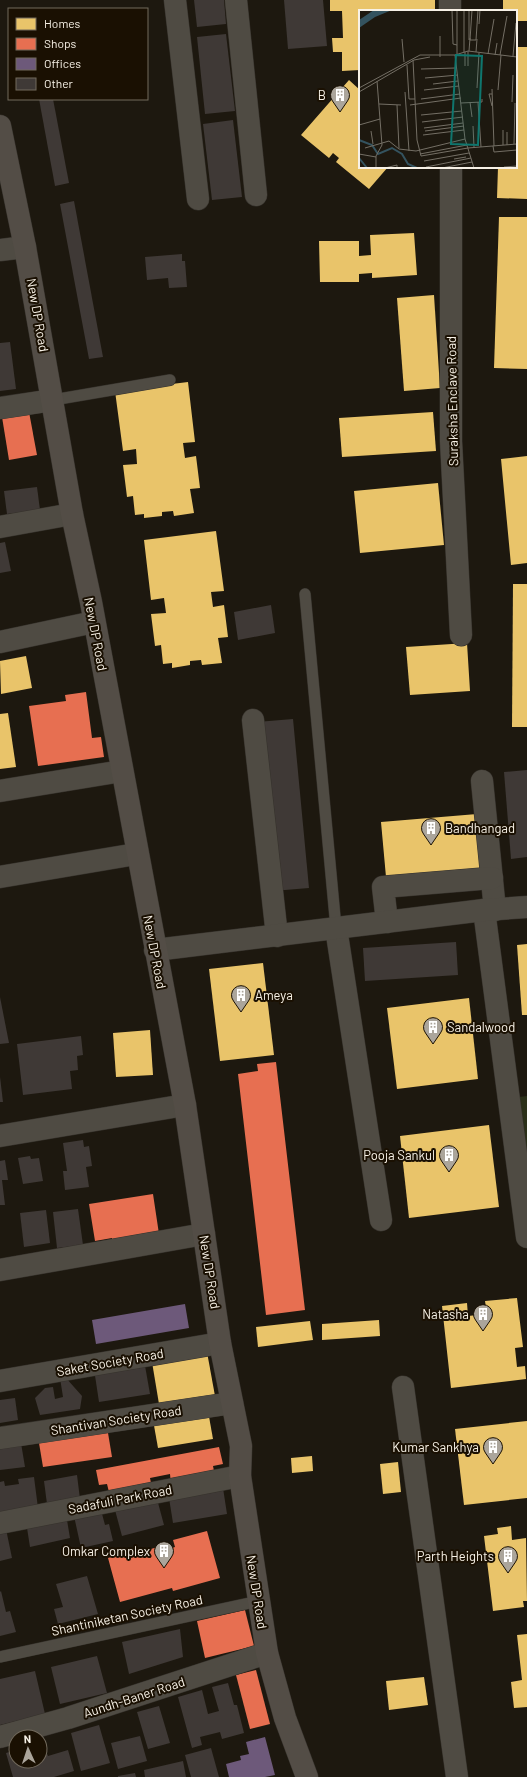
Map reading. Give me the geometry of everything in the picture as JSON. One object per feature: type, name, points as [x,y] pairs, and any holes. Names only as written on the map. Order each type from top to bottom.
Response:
[{"type":"street","points":[[175,0],[198,199]]},
{"type":"street","points":[[236,0],[256,195]]},
{"type":"street","name":"New DP Road","points":[[0,126],[25,247],[72,514],[94,622],[136,854],[185,1105],[220,1343],[241,1446],[240,1476],[267,1654],[302,1776]]},
{"type":"street","name":"Suraksha Enclave Road","points":[[451,168],[451,441],[462,635]]},
{"type":"street","points":[[0,250],[25,247]]},
{"type":"street","points":[[0,408],[53,400]]},
{"type":"street","points":[[0,527],[72,514]]},
{"type":"street","points":[[0,642],[94,622]]},
{"type":"street","points":[[253,720],[277,936]]},
{"type":"street","points":[[0,791],[122,771]]},
{"type":"street","points":[[482,781],[492,878],[489,910],[527,1237]]},
{"type":"street","points":[[0,878],[136,854]]},
{"type":"street","points":[[387,922],[383,887],[492,878]]},
{"type":"street","points":[[155,950],[489,910],[527,907]]},
{"type":"street","points":[[336,928],[381,1220]]},
{"type":"street","points":[[0,1136],[185,1105]]},
{"type":"street","points":[[0,1270],[204,1234]]},
{"type":"street","name":"Saket Society Road","points":[[0,1381],[220,1343]]},
{"type":"street","points":[[403,1387],[457,1777]]},
{"type":"street","name":"Shantivan Society Road","points":[[0,1438],[232,1403]]},
{"type":"street","name":"Sadafuli Park Road","points":[[0,1523],[240,1476]]},
{"type":"street","name":"Aundh-Baner Road","points":[[0,1737],[68,1718],[267,1654]]},
{"type":"lane","points":[[53,400],[170,380]]},
{"type":"lane","points":[[305,594],[336,928]]},
{"type":"lane","name":"Shantiniketan Society Road","points":[[0,1657],[259,1601]]},
{"type":"green space","points":[[527,1096],[527,1154],[519,1097]]},
{"type":"building: Homes","points":[[330,0],[435,0],[435,10],[359,10],[359,70],[342,71],[342,52],[333,52],[332,38],[343,38],[342,11],[330,11]]},
{"type":"building: Homes","points":[[503,0],[527,0],[527,21],[517,21],[517,10],[503,10]]},
{"type":"building: Homes","points":[[517,47],[527,47],[527,199],[497,198],[498,168],[517,168]]},
{"type":"building: Homes","name":"B","points":[[349,80],[359,89],[359,168],[387,168],[369,189],[336,162],[339,158],[333,153],[329,158],[301,135]]},
{"type":"building: Homes","points":[[499,217],[527,217],[527,369],[494,368]]},
{"type":"building: Homes","points":[[414,233],[417,275],[372,278],[372,273],[359,274],[359,282],[320,282],[319,241],[359,241],[359,256],[371,255],[370,235]]},
{"type":"building: Homes","points":[[434,295],[440,388],[404,391],[397,298]]},
{"type":"building: Homes","points":[[188,382],[195,442],[183,443],[185,458],[196,456],[200,488],[190,489],[194,513],[174,516],[173,511],[162,512],[162,516],[144,518],[144,514],[135,515],[133,496],[127,497],[123,465],[137,464],[136,449],[123,451],[115,391]]},
{"type":"building: Homes","points":[[433,412],[436,451],[342,457],[339,418]]},
{"type":"building: Homes","points":[[527,456],[527,563],[511,565],[501,459]]},
{"type":"building: Homes","points":[[438,483],[444,545],[360,553],[354,491]]},
{"type":"building: Homes","points":[[216,531],[224,591],[211,592],[213,607],[224,605],[228,637],[218,638],[222,663],[202,665],[201,660],[190,661],[190,665],[172,668],[172,663],[163,664],[161,645],[155,646],[151,614],[166,613],[164,598],[151,600],[144,540]]},
{"type":"building: Homes","points":[[513,584],[527,584],[527,727],[512,727]]},
{"type":"building: Homes","points":[[467,643],[470,691],[410,695],[406,647]]},
{"type":"building: Homes","points":[[26,656],[32,688],[1,694],[0,661]]},
{"type":"building: Homes","points":[[8,713],[16,767],[0,769],[0,714]]},
{"type":"building: Homes","name":"Bandhangad","points":[[477,814],[482,868],[386,877],[381,822]]},
{"type":"building: Homes","points":[[527,944],[527,1015],[522,1015],[517,945]]},
{"type":"building: Homes","name":"Ameya","points":[[263,963],[274,1055],[220,1061],[209,969]]},
{"type":"building: Homes","name":"Sandalwood","points":[[469,998],[478,1079],[397,1089],[387,1008]]},
{"type":"building: Homes","points":[[150,1030],[153,1075],[116,1077],[113,1033]]},
{"type":"building: Homes","name":"Pooja Sankul","points":[[489,1125],[499,1207],[409,1218],[400,1136]]},
{"type":"building: Homes","name":"Natasha","points":[[517,1298],[523,1347],[515,1348],[517,1367],[525,1366],[526,1379],[451,1388],[442,1306],[467,1303],[468,1316],[487,1314],[485,1301]]},
{"type":"building: Homes","points":[[379,1320],[380,1336],[322,1340],[322,1324]]},
{"type":"building: Homes","points":[[310,1321],[313,1340],[258,1347],[256,1327]]},
{"type":"building: Homes","points":[[207,1352],[215,1396],[159,1404],[152,1362]]},
{"type":"building: Homes","points":[[208,1411],[213,1439],[158,1448],[153,1420]]},
{"type":"building: Homes","name":"Kumar Sankhya","points":[[527,1421],[527,1498],[464,1505],[455,1429]]},
{"type":"building: Homes","points":[[312,1456],[313,1471],[292,1473],[291,1458]]},
{"type":"building: Homes","points":[[398,1462],[401,1492],[383,1494],[380,1464]]},
{"type":"building: Homes","name":"Parth Heights","points":[[511,1526],[512,1540],[526,1538],[527,1601],[523,1601],[524,1607],[493,1611],[484,1536],[498,1534],[497,1528]]},
{"type":"building: Homes","points":[[527,1634],[527,1707],[514,1708],[511,1682],[522,1680],[517,1635]]},
{"type":"building: Homes","points":[[424,1677],[428,1705],[389,1710],[386,1681]]},
{"type":"building: Shops","points":[[29,412],[37,455],[9,460],[2,417]]},
{"type":"building: Shops","points":[[86,692],[92,738],[101,737],[104,757],[38,766],[29,706],[66,701],[65,695]]},
{"type":"building: Shops","points":[[276,1062],[305,1310],[266,1315],[238,1074],[258,1071],[257,1064]]},
{"type":"building: Shops","points":[[153,1194],[159,1234],[112,1242],[112,1238],[95,1241],[89,1204]]},
{"type":"building: Shops","points":[[107,1427],[112,1457],[43,1467],[38,1437]]},
{"type":"building: Shops","points":[[219,1447],[223,1464],[213,1466],[215,1476],[171,1484],[170,1474],[150,1478],[152,1488],[110,1496],[107,1484],[99,1485],[96,1470]]},
{"type":"building: Shops","name":"Omkar Complex","points":[[207,1531],[220,1578],[173,1591],[172,1588],[120,1602],[108,1558],[143,1548],[144,1551],[161,1546],[162,1551],[175,1547],[173,1540]]},
{"type":"building: Shops","points":[[245,1610],[254,1646],[205,1658],[197,1621]]},
{"type":"building: Shops","points":[[256,1670],[270,1724],[250,1729],[236,1675]]},
{"type":"building: Offices","points":[[185,1304],[189,1328],[96,1344],[92,1320]]},
{"type":"building: Offices","points":[[265,1737],[275,1775],[265,1777],[229,1777],[226,1764],[241,1760],[240,1756],[249,1754],[246,1742]]},
{"type":"building: Other","points":[[194,0],[224,0],[226,24],[197,27]]},
{"type":"building: Other","points":[[284,0],[323,0],[327,46],[288,49]]},
{"type":"building: Other","points":[[226,34],[235,111],[205,114],[197,37]]},
{"type":"building: Other","points":[[39,100],[53,100],[69,183],[55,186]]},
{"type":"building: Other","points":[[233,120],[242,197],[212,200],[203,124]]},
{"type":"building: Other","points":[[74,201],[103,357],[89,359],[60,204]]},
{"type":"building: Other","points":[[182,254],[182,261],[185,261],[187,287],[169,288],[168,278],[147,280],[145,257]]},
{"type":"building: Other","points":[[10,342],[16,389],[0,391],[0,343]]},
{"type":"building: Other","points":[[37,487],[40,510],[7,514],[4,491]]},
{"type":"building: Other","points":[[5,542],[11,571],[0,573],[0,543]]},
{"type":"building: Other","points":[[271,605],[275,633],[238,640],[234,612]]},
{"type":"building: Other","points":[[293,719],[309,888],[273,891],[257,722]]},
{"type":"building: Other","points":[[527,770],[527,857],[511,859],[504,772]]},
{"type":"building: Other","points":[[456,942],[458,975],[365,981],[363,948]]},
{"type":"building: Other","points":[[0,997],[9,1043],[0,1044]]},
{"type":"building: Other","points":[[81,1036],[83,1055],[77,1056],[78,1070],[70,1071],[72,1089],[23,1095],[17,1044]]},
{"type":"building: Other","points":[[0,1077],[3,1102],[0,1102]]},
{"type":"building: Other","points":[[83,1140],[84,1147],[89,1146],[92,1166],[86,1167],[89,1187],[65,1190],[63,1171],[67,1171],[63,1143]]},
{"type":"building: Other","points":[[30,1156],[31,1159],[39,1158],[43,1181],[23,1184],[18,1158]]},
{"type":"building: Other","points":[[5,1160],[8,1180],[2,1180],[5,1205],[0,1205],[0,1161]]},
{"type":"building: Other","points":[[78,1209],[83,1245],[57,1248],[53,1212]]},
{"type":"building: Other","points":[[46,1210],[50,1243],[24,1247],[20,1213]]},
{"type":"building: Other","points":[[144,1360],[150,1394],[99,1402],[94,1369]]},
{"type":"building: Other","points":[[60,1378],[66,1378],[82,1396],[80,1409],[40,1415],[35,1398],[45,1388],[53,1387],[55,1399],[63,1397]]},
{"type":"building: Other","points":[[15,1398],[18,1420],[0,1423],[0,1400]]},
{"type":"building: Other","points":[[21,1443],[25,1467],[0,1470],[0,1446]]},
{"type":"building: Other","points":[[77,1475],[80,1499],[47,1504],[44,1481]]},
{"type":"building: Other","points":[[34,1477],[38,1508],[0,1513],[0,1482],[4,1481],[5,1486],[19,1484],[18,1479]]},
{"type":"building: Other","points":[[223,1488],[227,1514],[173,1523],[169,1498]]},
{"type":"building: Other","points":[[157,1499],[164,1525],[122,1536],[115,1510]]},
{"type":"building: Other","points":[[101,1510],[105,1525],[109,1524],[113,1541],[81,1548],[74,1516]]},
{"type":"building: Other","points":[[67,1520],[70,1538],[30,1547],[27,1528]]},
{"type":"building: Other","points":[[6,1529],[12,1558],[0,1561],[0,1531]]},
{"type":"building: Other","points":[[87,1576],[98,1614],[58,1624],[54,1609],[63,1607],[56,1584]]},
{"type":"building: Other","points":[[1,1591],[6,1612],[10,1611],[16,1632],[0,1636],[0,1592]]},
{"type":"building: Other","points":[[180,1629],[183,1657],[129,1674],[122,1642]]},
{"type":"building: Other","points":[[97,1656],[107,1693],[60,1704],[51,1667]]},
{"type":"building: Other","points":[[35,1671],[45,1714],[0,1725],[0,1679]]},
{"type":"building: Other","points":[[228,1683],[234,1705],[237,1705],[244,1733],[222,1739],[220,1732],[200,1737],[202,1745],[192,1748],[178,1697],[202,1690],[208,1714],[219,1711],[212,1687]]},
{"type":"building: Other","points":[[159,1706],[170,1743],[148,1749],[137,1712]]},
{"type":"building: Other","points":[[99,1725],[110,1763],[81,1771],[71,1733]]},
{"type":"building: Other","points":[[140,1736],[147,1761],[118,1769],[111,1743]]},
{"type":"building: Other","points":[[211,1748],[219,1777],[191,1777],[185,1755]]},
{"type":"building: Other","points":[[68,1750],[74,1771],[54,1777],[13,1777],[11,1769],[48,1769],[48,1756]]},
{"type":"building: Other","points":[[183,1761],[186,1777],[145,1777],[144,1770]]},
{"type":"building: Other","points":[[135,1773],[136,1777],[118,1777],[118,1776]]},
{"type":"place","name":"B","points":[[340,112]]},
{"type":"place","name":"Bandhangad","points":[[431,845]]},
{"type":"place","name":"Ameya","points":[[241,1012]]},
{"type":"place","name":"Sandalwood","points":[[433,1044]]},
{"type":"place","name":"Pooja Sankul","points":[[449,1172]]},
{"type":"place","name":"Natasha","points":[[483,1331]]},
{"type":"place","name":"Kumar Sankhya","points":[[493,1464]]},
{"type":"place","name":"Omkar Complex","points":[[164,1568]]},
{"type":"place","name":"Parth Heights","points":[[508,1573]]}]
